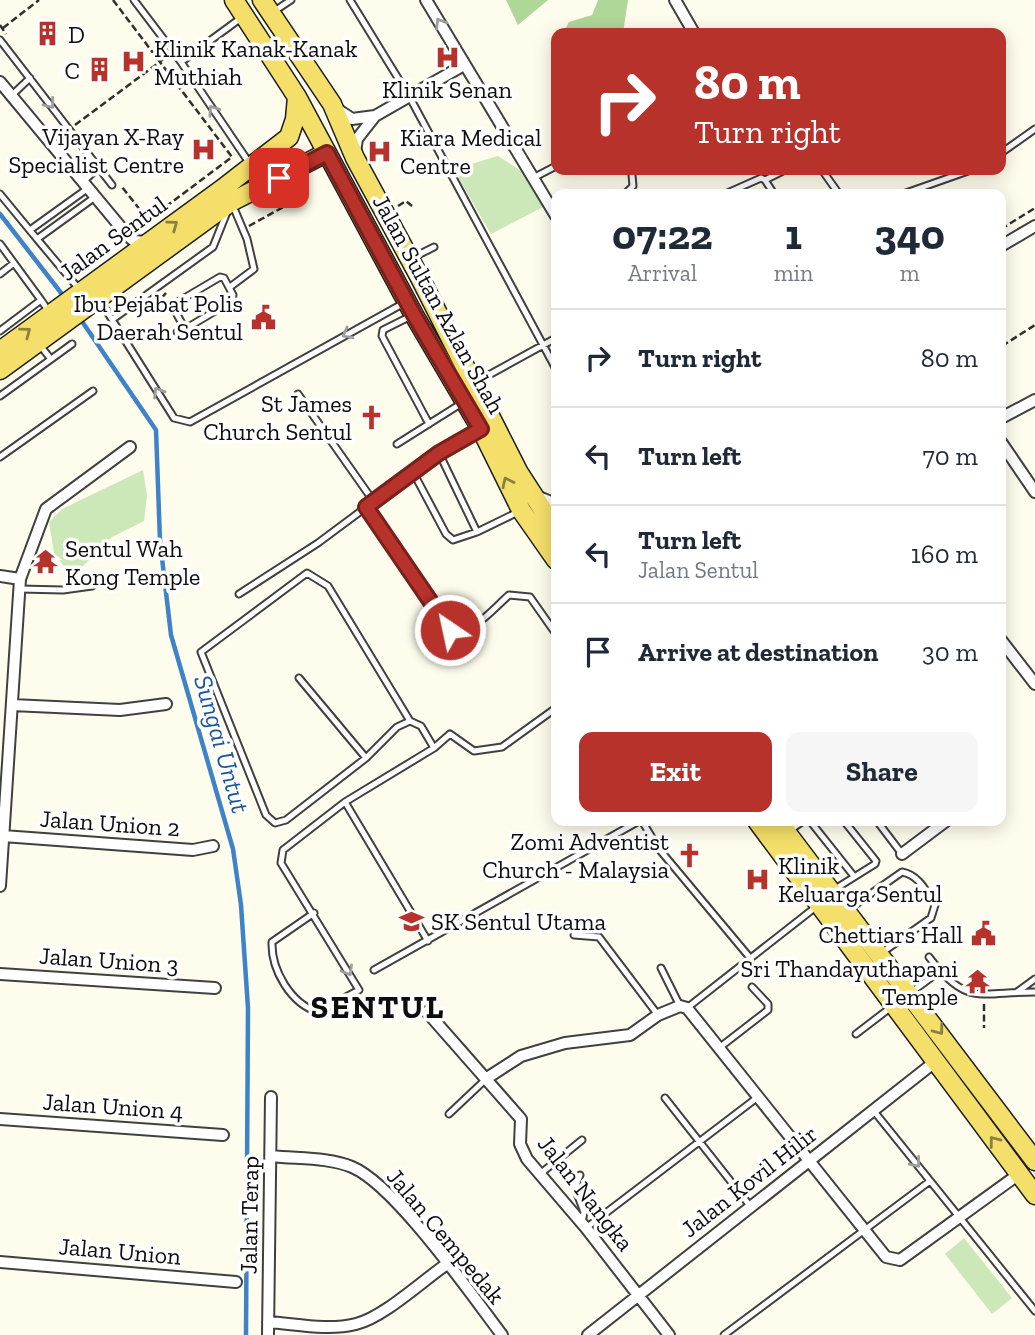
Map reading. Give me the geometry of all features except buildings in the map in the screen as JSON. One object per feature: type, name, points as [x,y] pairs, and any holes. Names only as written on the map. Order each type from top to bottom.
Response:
[{"type":"main road","name":"Jalan Sultan Azlan Shah","points":[[234,0],[297,97],[410,308],[481,429],[521,510],[551,554]]},
{"type":"main road","name":"Jalan Sultan Azlan Shah","points":[[267,7],[308,73],[332,104],[355,158],[410,259],[472,384],[526,487],[551,523]]},
{"type":"main road","points":[[308,73],[330,130],[327,153]]},
{"type":"main road","name":"Jalan Sentul","points":[[0,351],[51,313],[86,297],[227,196],[251,166],[289,136],[295,119],[297,97]]},
{"type":"main road","name":"Jalan Sentul","points":[[86,297],[148,242],[227,196],[327,153]]},
{"type":"main road","name":"Jalan Sentul","points":[[0,370],[37,342],[51,313]]},
{"type":"main road","points":[[761,826],[826,898],[847,911],[1035,1161]]},
{"type":"main road","points":[[782,827],[894,1005],[1035,1195]]},
{"type":"street","points":[[426,0],[551,203]]},
{"type":"street","points":[[675,0],[691,28]]},
{"type":"street","points":[[355,158],[357,139],[375,116],[464,65]]},
{"type":"street","points":[[0,82],[71,171],[90,188],[128,236],[134,240],[148,242]]},
{"type":"street","points":[[332,104],[352,119],[375,116]]},
{"type":"street","points":[[1006,243],[1035,226]]},
{"type":"street","points":[[1006,415],[1035,400]]},
{"type":"street","points":[[0,886],[4,765],[12,705],[20,584],[46,509],[55,499],[130,447]]},
{"type":"street","points":[[1006,449],[1035,492]]},
{"type":"street","points":[[526,487],[540,498],[551,502]]},
{"type":"street","points":[[0,576],[20,584]]},
{"type":"street","points":[[1006,646],[1035,684]]},
{"type":"street","points":[[12,705],[120,710],[166,704]]},
{"type":"street","points":[[902,854],[939,826]]},
{"type":"street","name":"Jalan Union 2","points":[[3,836],[193,850],[213,846]]},
{"type":"street","name":"Jalan Union 3","points":[[0,974],[215,988]]},
{"type":"street","points":[[487,1078],[521,1056],[565,1043],[630,1035],[658,1015],[683,1007],[886,1257],[894,1261],[913,1251],[1019,1174]]},
{"type":"street","name":"Jalan Nangka","points":[[427,1012],[521,1119],[520,1144],[540,1174],[640,1294],[669,1335]]},
{"type":"street","name":"Jalan Kovil Hilir","points":[[588,1335],[936,1061]]},
{"type":"street","name":"Jalan Terap","points":[[268,1335],[271,1097]]},
{"type":"street","name":"Jalan Union 4","points":[[0,1119],[223,1135]]},
{"type":"street","name":"Jalan Cempedak","points":[[272,1156],[351,1167],[369,1177],[400,1208],[502,1335]]},
{"type":"street","name":"Jalan Union","points":[[0,1262],[236,1282]]},
{"type":"street","points":[[268,1322],[329,1327],[358,1324],[379,1313],[447,1264]]},
{"type":"lane","points":[[135,0],[181,62],[251,166]]},
{"type":"lane","points":[[267,7],[291,0]]},
{"type":"lane","points":[[350,0],[409,96],[551,359]]},
{"type":"lane","points":[[181,62],[245,15]]},
{"type":"lane","points":[[0,40],[99,167],[114,181]]},
{"type":"lane","points":[[12,95],[30,78]]},
{"type":"lane","points":[[1006,149],[1035,129]]},
{"type":"lane","points":[[37,239],[90,188],[99,167]]},
{"type":"lane","points":[[535,177],[551,169]]},
{"type":"lane","points":[[736,189],[775,175]]},
{"type":"lane","points":[[916,189],[956,175]]},
{"type":"lane","points":[[765,180],[771,189]]},
{"type":"lane","points":[[30,230],[90,188]]},
{"type":"lane","points":[[0,194],[23,217],[37,239],[86,297],[113,319],[174,418],[181,422],[190,422],[410,308]]},
{"type":"lane","points":[[227,196],[243,229],[254,270],[230,287]]},
{"type":"lane","points":[[113,319],[213,247],[227,196]]},
{"type":"lane","points":[[0,244],[51,313],[0,331]]},
{"type":"lane","points":[[410,259],[434,247]]},
{"type":"lane","points":[[0,274],[14,263]]},
{"type":"lane","points":[[177,332],[185,329],[232,301],[230,287],[224,278],[176,303],[174,309],[185,329]]},
{"type":"lane","points":[[410,308],[383,330],[382,336],[429,424]]},
{"type":"lane","points":[[472,384],[551,341]]},
{"type":"lane","points":[[37,342],[50,358]]},
{"type":"lane","points":[[0,397],[72,344]]},
{"type":"lane","points":[[0,457],[93,391]]},
{"type":"lane","points":[[298,394],[374,502]]},
{"type":"lane","points":[[397,444],[465,401]]},
{"type":"lane","points":[[239,594],[374,502],[439,453],[481,429]]},
{"type":"lane","points":[[439,453],[477,532]]},
{"type":"lane","points":[[413,472],[446,534],[453,540],[477,532],[521,510]]},
{"type":"lane","points":[[366,507],[450,630],[459,633],[469,629],[509,595],[530,597],[551,627]]},
{"type":"lane","points":[[410,721],[397,727],[366,758],[286,820],[275,823],[266,815],[201,652],[307,573],[328,586],[410,721],[421,726],[434,748]]},
{"type":"lane","points":[[20,584],[62,590],[92,586]]},
{"type":"lane","points":[[299,678],[366,758]]},
{"type":"lane","points":[[314,913],[272,942],[272,952],[279,974],[296,1000],[318,1012],[359,990],[314,913],[281,863],[280,854],[345,802],[434,748],[450,734],[474,751],[502,747],[551,712]]},
{"type":"lane","points":[[345,802],[428,942]]},
{"type":"lane","points":[[374,970],[632,826]]},
{"type":"lane","points":[[644,826],[659,849],[751,959]]},
{"type":"lane","points":[[814,826],[853,875]]},
{"type":"lane","points":[[661,968],[683,1007],[751,959],[853,875],[875,864],[876,861],[848,826]]},
{"type":"lane","points":[[881,826],[902,854]]},
{"type":"lane","points":[[847,911],[902,872],[915,876],[924,887],[935,905],[931,918],[880,954]]},
{"type":"lane","points":[[574,935],[599,937],[658,1015]]},
{"type":"lane","points":[[929,957],[948,982],[970,994],[1035,992]]},
{"type":"lane","points":[[910,993],[940,971]]},
{"type":"lane","points":[[1017,992],[1035,979]]},
{"type":"lane","points":[[719,1049],[768,1010],[768,1004],[752,986]]},
{"type":"lane","points":[[856,1034],[894,1005]]},
{"type":"lane","points":[[449,1114],[487,1078]]},
{"type":"lane","points":[[584,1226],[758,1097]]},
{"type":"lane","points":[[665,1098],[751,1207]]},
{"type":"lane","points":[[873,1110],[1035,1311]]},
{"type":"lane","points":[[540,1174],[582,1140]]},
{"type":"lane","points":[[580,1175],[575,1188],[584,1212],[584,1226]]},
{"type":"lane","points":[[724,1335],[930,1181]]},
{"type":"path","points":[[1,28],[39,0]]},
{"type":"path","points":[[113,0],[232,157],[148,220],[114,181]]},
{"type":"path","points":[[69,129],[167,57]]},
{"type":"path","points":[[243,229],[296,200]]},
{"type":"path","points":[[397,206],[406,201],[412,206]]},
{"type":"path","points":[[1006,226],[1035,208]]},
{"type":"path","points":[[1006,343],[1035,325]]},
{"type":"path","points":[[982,994],[984,1028]]},
{"type":"green space","points":[[506,0],[548,0],[518,25]]},
{"type":"green space","points":[[598,0],[628,0],[624,28],[566,28],[569,22],[592,15]]},
{"type":"green space","points":[[498,156],[527,175],[545,206],[491,234],[455,172],[461,167]]},
{"type":"green space","points":[[143,470],[147,496],[144,521],[112,537],[72,577],[54,553],[49,522],[62,509]]},
{"type":"green space","points":[[964,1238],[1012,1298],[992,1314],[945,1254]]},
{"type":"waterway","name":"Sungai Untut","points":[[0,214],[65,298]]},
{"type":"waterway","name":"Sungai Untut","points":[[79,317],[156,430],[160,541],[171,635],[233,849],[241,905],[248,1008],[246,1335]]},
{"type":"place","name":"D","points":[[48,34]]},
{"type":"place","name":"Klinik Senan","points":[[447,58]]},
{"type":"place","name":"Klinik Kanak-Kanak Muthiah","points":[[134,62]]},
{"type":"place","name":"C","points":[[100,70]]},
{"type":"place","name":"Vijayan X-Ray Specialist Centre","points":[[204,150]]},
{"type":"place","name":"Kiara Medical Centre","points":[[380,151]]},
{"type":"place","name":"Ibu Pejabat Polis Daerah Sentul","points":[[263,317]]},
{"type":"place","name":"St James Church Sentul","points":[[372,417]]},
{"type":"place","name":"Sentul Wah Kong Temple","points":[[45,562]]},
{"type":"place","name":"Zomi Adventist Church - Malaysia","points":[[689,855]]},
{"type":"place","name":"Klinik Keluarga Sentul","points":[[758,879]]},
{"type":"place","name":"SK Sentul Utama","points":[[411,921]]},
{"type":"place","name":"Chettiars Hall","points":[[983,934]]},
{"type":"place","name":"Sri Thandayuthapani Temple","points":[[978,982]]},
{"type":"district","name":"SENTUL","points":[[378,1007]]},
{"type":"route","points":[[279,178],[327,153],[414,315],[481,429],[439,453],[366,507],[450,630]]}]
